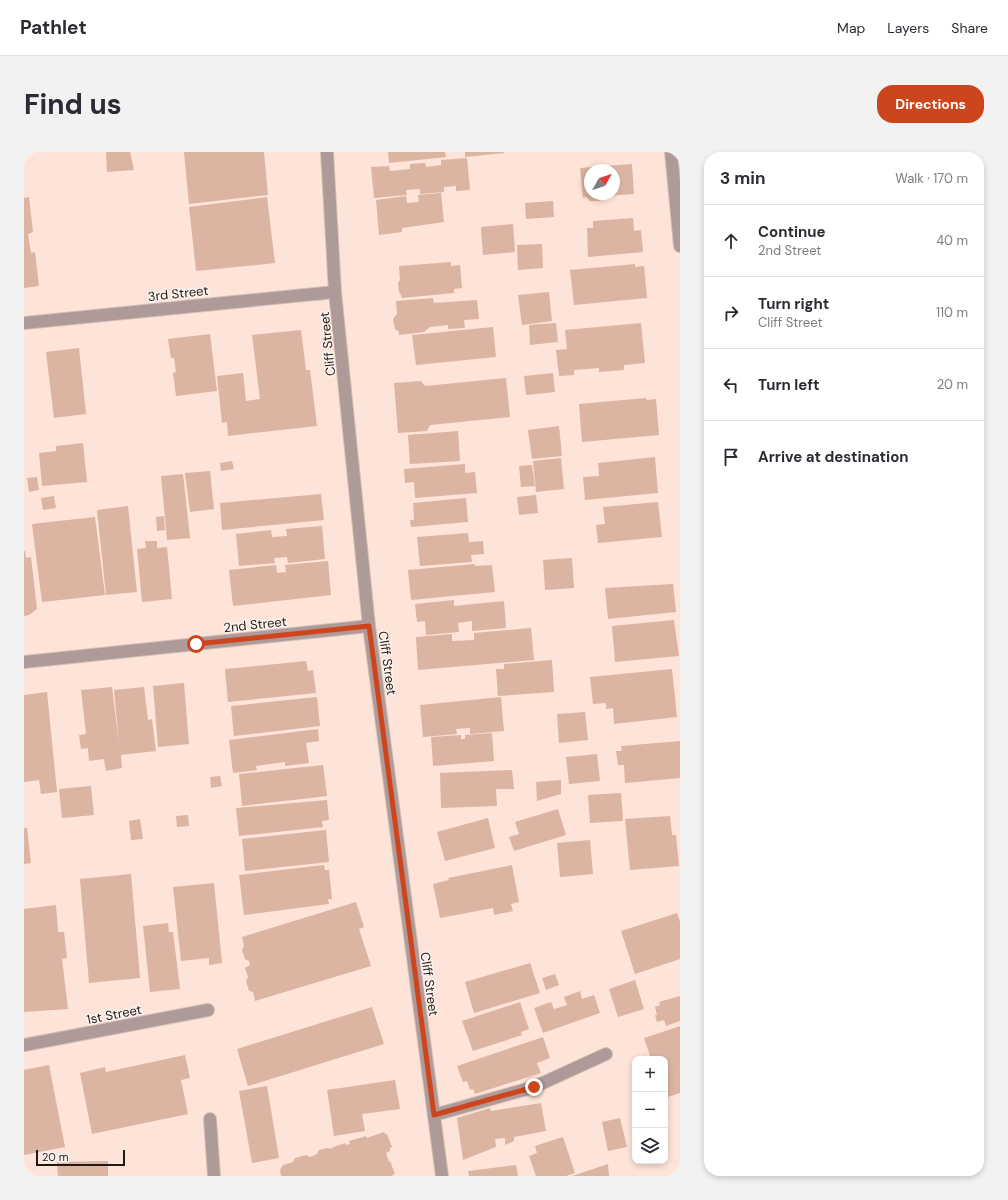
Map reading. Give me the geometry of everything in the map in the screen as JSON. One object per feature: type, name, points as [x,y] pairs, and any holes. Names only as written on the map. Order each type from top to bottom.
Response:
[{"type":"street","name":"Cliff Street","points":[[327,152],[335,292],[369,626],[442,1176]]},
{"type":"street","points":[[671,152],[680,246]]},
{"type":"street","name":"3rd Street","points":[[24,323],[335,292]]},
{"type":"street","name":"2nd Street","points":[[24,662],[369,626]]},
{"type":"street","name":"1st Street","points":[[24,1045],[208,1010]]},
{"type":"street","points":[[434,1115],[534,1087],[606,1054]]},
{"type":"street","points":[[210,1119],[214,1176]]},
{"type":"building","points":[[106,152],[130,152],[134,170],[107,172]]},
{"type":"building","points":[[184,152],[264,152],[268,195],[189,204]]},
{"type":"building","points":[[388,152],[445,152],[446,157],[389,163]]},
{"type":"building","points":[[465,152],[504,152],[504,153],[465,157]]},
{"type":"building","points":[[467,158],[470,190],[456,191],[456,186],[444,187],[444,192],[420,194],[420,189],[406,190],[407,195],[374,198],[371,167],[389,166],[390,171],[410,169],[410,164],[425,163],[426,167],[441,165],[441,160]]},
{"type":"building","points":[[632,164],[634,194],[620,195],[620,165]]},
{"type":"building","points":[[580,168],[584,168],[584,198]]},
{"type":"building","points":[[441,193],[444,222],[402,228],[402,232],[379,235],[376,200],[406,196],[407,203],[419,202],[418,195]]},
{"type":"building","points":[[29,197],[33,232],[28,234],[31,253],[35,252],[39,286],[24,288],[24,198]]},
{"type":"building","points":[[267,197],[275,263],[196,271],[189,207]]},
{"type":"building","points":[[589,200],[600,200],[599,201]]},
{"type":"building","points":[[553,201],[554,217],[526,219],[525,203]]},
{"type":"building","points":[[633,218],[634,231],[641,230],[643,252],[588,257],[587,228],[593,228],[593,221]]},
{"type":"building","points":[[513,224],[515,252],[483,255],[481,227]]},
{"type":"building","points":[[542,244],[543,268],[518,270],[517,245]]},
{"type":"building","points":[[451,262],[451,266],[460,265],[462,288],[454,289],[454,293],[402,298],[399,292],[398,283],[400,280],[399,266]]},
{"type":"building","points":[[635,264],[635,267],[644,266],[647,298],[574,305],[570,270]]},
{"type":"building","points":[[549,292],[552,321],[522,325],[518,295]]},
{"type":"building","points":[[433,298],[434,303],[477,300],[479,319],[464,320],[465,328],[448,329],[448,325],[430,327],[424,332],[399,335],[399,332],[395,329],[393,319],[397,314],[396,301]]},
{"type":"building","points":[[556,323],[558,342],[530,345],[529,325]]},
{"type":"building","points":[[641,323],[645,363],[624,365],[624,370],[599,372],[599,368],[574,370],[574,375],[559,376],[556,350],[567,349],[565,330]]},
{"type":"building","points":[[493,327],[496,357],[416,365],[412,335]]},
{"type":"building","points":[[301,330],[306,370],[310,370],[317,426],[228,436],[227,422],[222,423],[217,376],[243,373],[246,401],[260,399],[252,335]]},
{"type":"building","points":[[210,334],[217,391],[176,396],[173,373],[176,372],[174,358],[171,358],[168,339]]},
{"type":"building","points":[[79,348],[86,414],[54,418],[46,352]]},
{"type":"building","points":[[553,373],[555,392],[526,395],[524,376]]},
{"type":"building","points":[[506,378],[510,417],[430,425],[427,431],[398,433],[394,383],[421,381],[425,386]]},
{"type":"building","points":[[646,398],[647,400],[656,399],[659,435],[582,442],[579,404]]},
{"type":"building","points":[[559,426],[562,456],[532,459],[528,430]]},
{"type":"building","points":[[458,431],[460,461],[410,464],[408,435]]},
{"type":"building","points":[[83,443],[87,482],[42,486],[39,453],[56,451],[56,446]]},
{"type":"building","points":[[655,457],[658,493],[585,500],[583,477],[599,476],[598,463]]},
{"type":"building","points":[[561,458],[564,489],[536,492],[533,461]]},
{"type":"building","points":[[232,461],[234,469],[221,471],[220,463]]},
{"type":"building","points":[[465,464],[465,473],[475,472],[477,493],[415,498],[414,482],[405,483],[404,469]]},
{"type":"building","points":[[532,465],[535,486],[521,487],[519,466]]},
{"type":"building","points":[[210,471],[214,509],[190,512],[185,473]]},
{"type":"building","points":[[183,474],[190,538],[167,540],[161,476]]},
{"type":"building","points":[[37,477],[39,490],[29,492],[27,478]]},
{"type":"building","points":[[321,494],[324,520],[222,530],[220,503]]},
{"type":"building","points":[[536,495],[538,513],[519,515],[517,497]]},
{"type":"building","points":[[54,496],[56,508],[43,510],[41,498]]},
{"type":"building","points":[[466,498],[468,522],[411,527],[410,520],[414,520],[413,503]]},
{"type":"building","points":[[658,502],[662,537],[598,543],[596,525],[605,524],[603,507]]},
{"type":"building","points":[[128,506],[137,592],[106,595],[97,510]]},
{"type":"building","points":[[164,516],[165,530],[157,531],[156,517]]},
{"type":"building","points":[[95,517],[105,595],[42,602],[32,524]]},
{"type":"building","points":[[322,526],[325,559],[288,563],[287,557],[274,558],[275,563],[239,566],[236,534],[271,530],[272,537],[287,536],[286,529]]},
{"type":"building","points":[[468,533],[469,542],[483,541],[484,554],[471,555],[472,562],[420,566],[417,537]]},
{"type":"building","points":[[145,541],[157,541],[157,548],[167,547],[172,599],[142,602],[137,549],[146,548]]},
{"type":"building","points":[[24,551],[26,558],[31,557],[37,609],[29,615],[24,616]]},
{"type":"building","points":[[572,558],[574,588],[545,590],[543,560]]},
{"type":"building","points":[[328,561],[331,595],[233,606],[229,570],[276,565],[277,573],[286,572],[285,565]]},
{"type":"building","points":[[475,564],[475,566],[492,565],[495,592],[411,600],[408,570]]},
{"type":"building","points":[[673,584],[676,612],[608,619],[605,588]]},
{"type":"building","points":[[454,600],[454,606],[504,601],[506,628],[472,631],[472,621],[458,623],[459,632],[426,635],[425,621],[417,622],[415,604]]},
{"type":"building","points":[[674,620],[679,656],[615,662],[612,626]]},
{"type":"building","points":[[531,628],[534,660],[418,670],[416,637],[452,634],[452,641],[474,640],[474,633]]},
{"type":"building","points":[[552,660],[554,692],[498,696],[496,669],[504,669],[504,664]]},
{"type":"building","points":[[306,661],[308,671],[313,670],[316,693],[228,702],[225,669]]},
{"type":"building","points":[[672,669],[677,717],[614,724],[613,708],[606,709],[606,703],[593,704],[590,677]]},
{"type":"building","points":[[184,683],[189,744],[158,747],[153,686]]},
{"type":"building","points":[[112,687],[119,744],[114,690],[144,687],[148,720],[152,719],[156,751],[121,755],[122,768],[106,771],[104,759],[89,761],[88,748],[81,749],[79,735],[86,734],[81,690]]},
{"type":"building","points":[[47,692],[57,792],[41,794],[39,780],[24,782],[24,695]]},
{"type":"building","points":[[317,697],[320,726],[234,736],[231,706]]},
{"type":"building","points":[[501,697],[504,731],[470,734],[470,728],[456,729],[457,734],[423,737],[420,705]]},
{"type":"building","points":[[585,712],[588,740],[559,743],[557,714]]},
{"type":"building","points":[[318,729],[319,741],[306,743],[309,763],[285,766],[285,762],[256,766],[257,770],[233,773],[229,740]]},
{"type":"building","points":[[492,733],[494,761],[433,766],[431,737],[461,735],[461,739],[465,739],[465,735]]},
{"type":"building","points":[[680,741],[680,778],[625,783],[624,765],[618,765],[616,751],[622,751],[621,746]]},
{"type":"building","points":[[597,754],[600,781],[569,784],[566,757]]},
{"type":"building","points":[[323,765],[327,796],[242,806],[239,774]]},
{"type":"building","points":[[512,770],[514,789],[496,789],[497,806],[441,808],[440,773]]},
{"type":"building","points":[[220,776],[222,786],[211,788],[210,777]]},
{"type":"building","points":[[561,780],[561,794],[537,801],[536,782]]},
{"type":"building","points":[[91,786],[94,815],[62,818],[59,789]]},
{"type":"building","points":[[621,793],[623,821],[590,823],[588,795]]},
{"type":"building","points":[[327,800],[329,820],[322,821],[323,827],[239,836],[236,808]]},
{"type":"building","points":[[558,809],[566,835],[514,851],[509,837],[519,834],[515,822]]},
{"type":"building","points":[[188,815],[189,826],[177,827],[176,816]]},
{"type":"building","points":[[670,816],[672,835],[676,835],[679,866],[630,870],[625,819]]},
{"type":"building","points":[[488,818],[495,848],[445,861],[437,832]]},
{"type":"building","points":[[140,819],[143,839],[131,840],[129,821]]},
{"type":"building","points":[[24,828],[27,828],[31,863],[24,864]]},
{"type":"building","points":[[326,830],[329,862],[245,871],[242,839]]},
{"type":"building","points":[[590,840],[593,874],[560,877],[557,843]]},
{"type":"building","points":[[324,865],[325,870],[329,870],[332,899],[328,899],[329,904],[244,915],[239,875]]},
{"type":"building","points":[[512,865],[519,902],[511,904],[513,911],[494,915],[493,908],[440,918],[433,884],[449,880],[448,878]]},
{"type":"building","points":[[131,874],[140,978],[89,983],[80,879]]},
{"type":"building","points":[[214,883],[222,963],[209,965],[209,958],[181,961],[173,887]]},
{"type":"building","points":[[356,902],[364,927],[359,929],[371,966],[255,1001],[253,992],[249,991],[246,981],[248,977],[245,968],[250,965],[249,961],[245,959],[242,950],[244,946],[242,937]]},
{"type":"building","points":[[56,905],[58,932],[64,932],[67,958],[62,959],[68,1009],[24,1012],[24,909]]},
{"type":"building","points":[[677,913],[680,922],[680,959],[635,974],[621,931]]},
{"type":"building","points":[[168,923],[169,932],[173,932],[180,989],[150,992],[143,926]]},
{"type":"building","points":[[530,963],[540,993],[474,1013],[465,982]]},
{"type":"building","points":[[555,974],[559,985],[546,990],[542,978]]},
{"type":"building","points":[[635,980],[644,1009],[618,1017],[609,989]]},
{"type":"building","points":[[580,991],[582,999],[594,995],[600,1013],[543,1033],[534,1008],[551,1002],[554,1009],[567,1005],[564,997]]},
{"type":"building","points":[[680,996],[680,1021],[666,1026],[664,1020],[657,1022],[655,1007],[660,1005],[659,1002]]},
{"type":"building","points":[[520,1002],[529,1029],[521,1032],[522,1035],[473,1051],[462,1021]]},
{"type":"building","points":[[372,1007],[384,1044],[248,1086],[237,1049]]},
{"type":"building","points":[[680,1026],[680,1093],[668,1097],[668,1056],[650,1056],[644,1038]]},
{"type":"building","points":[[543,1037],[550,1058],[537,1063],[541,1073],[475,1094],[473,1089],[470,1090],[467,1081],[463,1082],[457,1066]]},
{"type":"building","points":[[185,1055],[190,1078],[181,1080],[188,1114],[92,1134],[80,1073],[105,1067],[106,1072]]},
{"type":"building","points":[[49,1065],[65,1147],[24,1155],[24,1070]]},
{"type":"building","points":[[395,1080],[400,1109],[362,1114],[365,1131],[334,1136],[327,1090]]},
{"type":"building","points":[[267,1086],[279,1158],[252,1163],[239,1091]]},
{"type":"building","points":[[541,1103],[546,1131],[514,1137],[514,1141],[505,1145],[505,1138],[495,1139],[496,1147],[463,1160],[457,1118],[490,1108],[491,1111]]},
{"type":"building","points":[[620,1118],[627,1147],[608,1151],[602,1122]]},
{"type":"building","points":[[384,1132],[387,1134],[392,1147],[390,1148],[390,1151],[386,1153],[395,1174],[392,1175],[393,1176],[281,1176],[280,1170],[283,1165],[293,1162],[295,1158],[306,1155],[310,1157],[317,1154],[319,1150],[328,1148],[332,1149],[331,1148],[345,1143],[346,1145],[350,1144],[349,1141],[366,1136],[367,1138]]},
{"type":"building","points":[[563,1137],[575,1173],[566,1176],[536,1176],[529,1156],[537,1153],[535,1146]]},
{"type":"building","points":[[108,1161],[108,1176],[58,1176],[57,1162]]},
{"type":"building","points":[[608,1164],[609,1176],[572,1176]]},
{"type":"building","points":[[516,1165],[518,1176],[469,1176],[468,1171]]},
{"type":"route","points":[[196,644],[369,626],[434,1115],[534,1087]]}]
